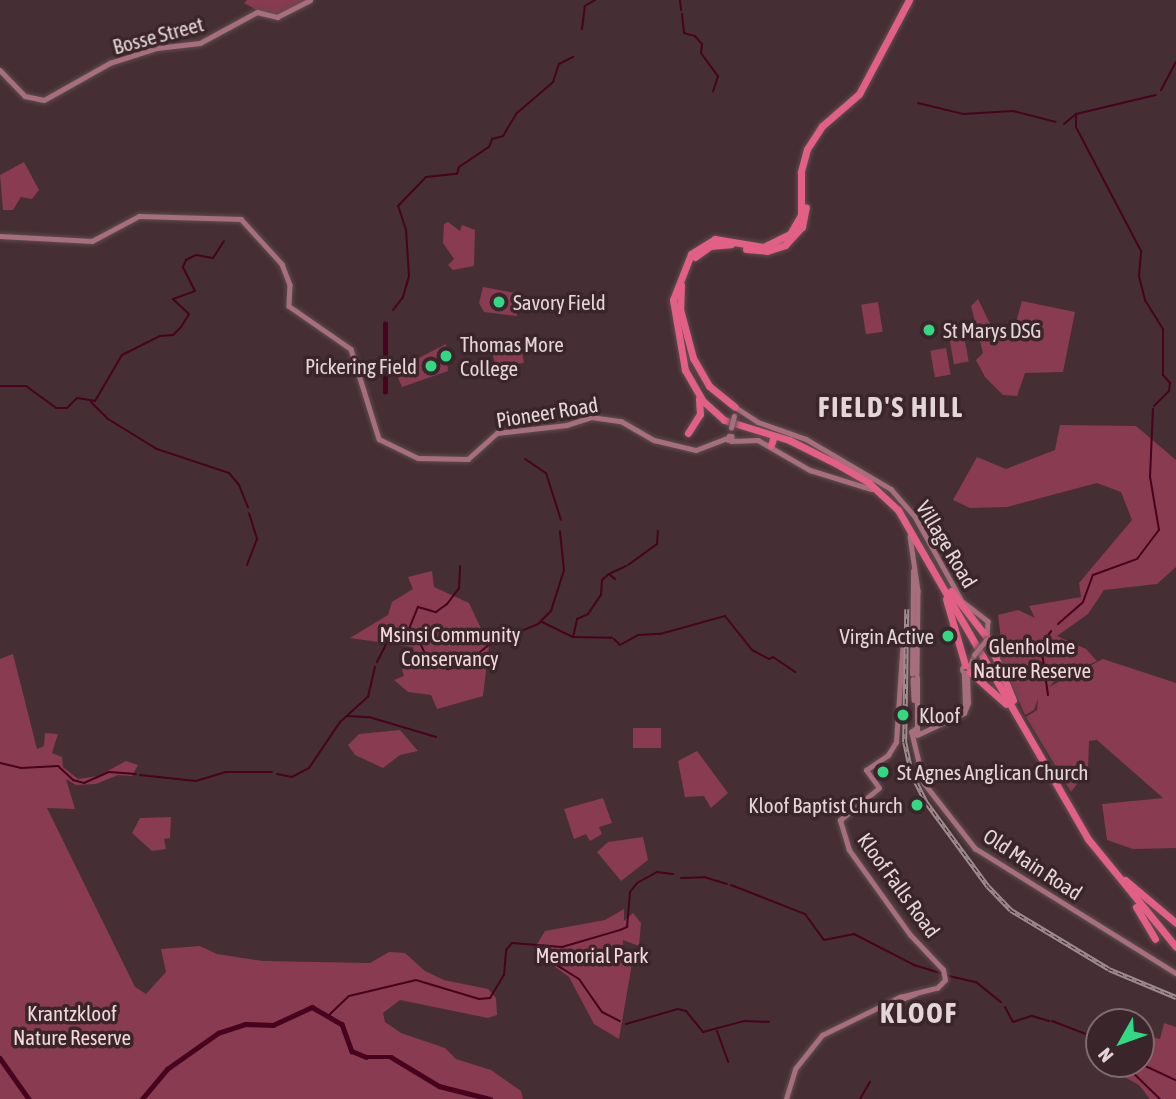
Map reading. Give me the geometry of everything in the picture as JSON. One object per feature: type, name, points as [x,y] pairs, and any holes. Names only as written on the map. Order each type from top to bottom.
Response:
[{"type":"highway","points":[[687,434],[700,414],[695,391],[682,357],[673,306],[688,260],[701,245],[715,239],[763,247],[790,234],[801,215],[801,166],[810,142],[859,94],[901,14],[898,8],[910,0]]},
{"type":"highway","points":[[910,0],[866,93],[813,146],[805,173],[805,219],[795,237],[767,251],[727,243],[710,246],[693,259],[681,285],[677,304],[688,361],[711,403],[742,424],[801,441],[877,484],[907,516],[1092,838],[1176,942]]},
{"type":"highway","points":[[681,285],[680,309],[695,363],[709,386],[736,412]]},
{"type":"highway","points":[[695,391],[731,436],[803,447]]},
{"type":"highway","points":[[731,436],[787,441],[803,447],[883,494],[903,517],[1097,852],[1155,939]]},
{"type":"highway","points":[[758,439],[787,441]]},
{"type":"highway","points":[[939,580],[967,670],[1003,699],[1029,736]]},
{"type":"highway","points":[[951,591],[986,637],[1013,701]]},
{"type":"highway","points":[[1097,852],[1176,947]]},
{"type":"highway","points":[[1125,880],[1176,923]]},
{"type":"main road","name":"Bosse Street","points":[[0,70],[25,96],[44,100],[110,63],[157,48],[200,43],[257,12],[277,18],[310,0]]},
{"type":"main road","name":"Pioneer Road","points":[[0,236],[92,241],[139,216],[235,217],[276,254],[290,285],[291,307],[348,345],[379,439],[409,455],[463,460],[496,433],[600,417],[621,421],[656,441],[689,447]]},
{"type":"main road","points":[[731,436],[736,412]]},
{"type":"main road","name":"Village Road","points":[[736,412],[806,439],[891,489],[913,513],[962,600],[988,621],[986,637]]},
{"type":"main road","points":[[673,443],[687,434]]},
{"type":"main road","points":[[681,444],[687,434]]},
{"type":"main road","points":[[687,434],[689,447],[698,450],[731,436],[758,439]]},
{"type":"main road","name":"Old Main Road","points":[[772,442],[810,470],[872,489],[900,520],[914,552],[914,744],[925,783],[975,848],[1176,973]]},
{"type":"main road","name":"Old Main Road","points":[[915,586],[907,640],[915,676]]},
{"type":"main road","points":[[915,732],[962,711],[967,670],[986,637]]},
{"type":"main road","name":"Kloof Falls Road","points":[[786,1099],[795,1069],[822,1035],[890,1002],[940,986],[944,973],[849,850],[841,822],[842,816],[879,788],[868,772],[888,755],[896,741],[907,640]]},
{"type":"main road","name":"Kloof Falls Road","points":[[890,1002],[904,1001],[915,993]]},
{"type":"main road","points":[[900,1008],[904,1001]]},
{"type":"green space","points":[[247,0],[307,0],[278,16],[267,16],[244,3]]},
{"type":"green space","points":[[24,162],[39,190],[32,199],[21,197],[13,210],[3,210],[0,175]]},
{"type":"green space","points":[[448,222],[460,231],[462,225],[475,230],[474,266],[453,270],[448,265],[454,259],[443,243],[444,224]]},
{"type":"green space","name":"Savory Field","points":[[483,287],[515,293],[517,316],[484,312],[479,303]]},
{"type":"green space","points":[[978,299],[998,340],[1013,333],[1022,301],[1075,312],[1063,372],[1025,373],[1017,396],[1003,395],[985,377],[976,360],[983,353],[971,306]]},
{"type":"green space","points":[[878,302],[883,332],[866,334],[861,305]]},
{"type":"green space","points":[[964,335],[969,362],[954,364],[949,338]]},
{"type":"green space","name":"Pickering Field","points":[[446,344],[448,371],[402,387],[393,366],[411,362]]},
{"type":"green space","points":[[521,346],[524,363],[495,368],[492,351]]},
{"type":"green space","points":[[946,348],[951,375],[935,377],[930,351]]},
{"type":"green space","name":"Glenholme Nature Reserve","points":[[1060,425],[1136,426],[1176,460],[1176,567],[1157,584],[1104,590],[1088,614],[1057,636],[1086,649],[1097,661],[1057,679],[1049,687],[1103,659],[1176,683],[1176,848],[1133,849],[1107,840],[1102,804],[1163,798],[1097,740],[1089,741],[1088,769],[1071,792],[1026,717],[1037,710],[1038,699],[1034,710],[1025,715],[992,640],[996,635],[1001,639],[998,615],[1018,610],[1035,618],[1029,606],[1081,597],[1079,583],[1132,520],[1121,492],[1097,483],[1007,507],[970,508],[953,500],[977,457],[1006,469],[1055,450]]},
{"type":"green space","name":"Msinsi Community Conservancy","points":[[432,571],[434,587],[469,603],[489,646],[483,696],[437,709],[431,695],[408,692],[394,680],[404,676],[402,669],[415,661],[413,647],[350,638],[388,615],[392,602],[413,589],[408,577]]},
{"type":"green space","name":"Krantzkloof Nature Reserve","points":[[13,654],[37,749],[44,746],[45,733],[58,734],[52,753],[62,757],[63,767],[78,779],[98,776],[126,761],[138,765],[132,776],[118,775],[96,784],[76,785],[66,779],[75,809],[47,808],[135,987],[146,994],[166,972],[161,949],[200,946],[217,954],[263,961],[370,963],[389,952],[405,953],[425,971],[444,980],[488,989],[496,998],[497,1015],[488,1018],[400,1000],[383,1013],[385,1022],[401,1033],[445,1048],[456,1059],[491,1070],[521,1091],[523,1099],[0,1099],[0,659]]},
{"type":"green space","points":[[633,728],[661,728],[661,748],[633,748]]},
{"type":"green space","points":[[400,730],[418,751],[400,755],[383,768],[355,755],[348,745],[359,734]]},
{"type":"green space","points":[[697,751],[728,793],[711,808],[704,796],[685,797],[678,761]]},
{"type":"green space","points":[[603,798],[612,823],[599,827],[602,834],[590,841],[586,834],[574,839],[564,809]]},
{"type":"green space","points":[[171,817],[170,838],[164,839],[166,849],[152,851],[132,833],[140,818]]},
{"type":"green space","points":[[643,837],[648,860],[621,881],[597,852],[608,842]]},
{"type":"green space","name":"Memorial Park","points":[[624,909],[624,921],[633,913],[641,923],[639,946],[623,940],[622,964],[632,964],[619,1039],[594,1024],[569,977],[533,951],[545,931],[605,920]]},
{"type":"green space","points":[[1164,1023],[1176,1027],[1176,1099],[1150,1099],[1139,1085],[1126,1078],[1155,1078],[1155,1038],[1160,1039]]},
{"type":"waterway","points":[[582,29],[585,6],[595,0]]},
{"type":"waterway","points":[[680,0],[681,10]]},
{"type":"waterway","points":[[682,14],[684,33],[695,36],[702,44],[701,53],[718,76],[713,91]]},
{"type":"waterway","points":[[393,310],[403,297],[409,276],[406,230],[398,206],[426,177],[457,174],[459,167],[489,147],[492,139],[503,136],[517,113],[553,82],[559,64],[573,57]]},
{"type":"waterway","points":[[1161,90],[1176,62]]},
{"type":"waterway","points":[[1154,406],[1169,391],[1170,383],[1163,375],[1163,329],[1145,300],[1139,276],[1141,251],[1076,127],[1076,114],[1156,95]]},
{"type":"waterway","points":[[918,103],[963,114],[1013,111],[1056,122]]},
{"type":"waterway","points":[[1064,124],[1076,114]]},
{"type":"waterway","points":[[0,386],[26,386],[56,408],[67,408],[77,398],[95,401],[122,355],[160,336],[173,335],[181,327],[189,314],[173,299],[195,291],[183,267],[186,260],[196,255],[213,258],[224,241]]},
{"type":"waterway","points":[[385,324],[385,392]]},
{"type":"waterway","points":[[91,402],[108,419],[157,449],[229,473],[239,485],[248,507]]},
{"type":"waterway","points":[[1058,624],[1083,602],[1093,575],[1137,559],[1159,530],[1150,477],[1153,409]]},
{"type":"waterway","points":[[525,459],[546,473],[561,520]]},
{"type":"waterway","points":[[247,565],[257,539],[249,513]]},
{"type":"waterway","points":[[494,642],[538,624],[551,611],[564,570],[560,531]]},
{"type":"waterway","points":[[628,565],[657,544],[658,531]]},
{"type":"waterway","points":[[377,662],[387,642],[409,629],[418,607],[436,612],[447,604],[459,588],[460,566]]},
{"type":"waterway","points":[[611,573],[626,566]]},
{"type":"waterway","points":[[542,622],[573,637],[577,619],[588,614],[601,595],[602,580],[609,574],[615,579]]},
{"type":"waterway","points":[[614,639],[620,645],[638,635],[660,634],[725,616],[752,650],[769,659],[773,657],[795,672]]},
{"type":"waterway","points":[[1048,695],[1041,646],[1051,631]]},
{"type":"waterway","points":[[401,636],[419,640],[428,661],[448,669],[464,665],[490,644]]},
{"type":"waterway","points":[[573,637],[612,638]]},
{"type":"waterway","points":[[277,774],[292,777],[309,768],[340,722],[368,697],[375,667]]},
{"type":"waterway","points":[[347,716],[369,717],[436,737]]},
{"type":"waterway","points":[[0,763],[21,768],[58,766],[73,780],[84,783],[109,772],[136,774]]},
{"type":"waterway","points":[[140,775],[196,781],[226,772],[272,772]]},
{"type":"waterway","points":[[327,1017],[349,996],[416,980],[479,999],[490,998],[504,975],[506,950],[512,943],[562,947],[620,930],[627,927],[630,892],[637,883],[657,872],[673,874]]},
{"type":"waterway","points":[[681,878],[704,877],[727,884]]},
{"type":"waterway","points":[[731,885],[805,914],[824,940],[854,934],[914,965],[943,974]]},
{"type":"waterway","points":[[535,945],[542,956],[579,979],[602,1012],[620,1021]]},
{"type":"waterway","points":[[949,976],[976,982],[1001,1002]]},
{"type":"waterway","points":[[142,1099],[167,1069],[218,1033],[245,1024],[273,1025],[312,1007],[342,1024],[352,1051],[366,1057],[391,1057],[439,1086],[490,1099]]},
{"type":"waterway","points":[[1005,1007],[1013,1022],[1032,1016],[1049,1021]]},
{"type":"waterway","points":[[626,1024],[678,1009],[686,1011],[703,1032],[744,1021],[769,1022]]},
{"type":"waterway","points":[[1052,1021],[1085,1034]]},
{"type":"waterway","points":[[717,1031],[728,1062]]},
{"type":"waterway","points":[[0,1058],[29,1099]]},
{"type":"waterway","points":[[1155,1070],[1176,1080]]},
{"type":"waterway","points":[[1138,1078],[1160,1099]]},
{"type":"waterway","points":[[860,1099],[870,1082]]},
{"type":"railway","points":[[907,609],[905,742],[912,774],[927,803],[988,886],[1011,910],[1109,969],[1176,997]]},
{"type":"place","name":"Savory Field","points":[[499,302]]},
{"type":"place","name":"St Marys DSG","points":[[929,330]]},
{"type":"place","name":"Thomas More College","points":[[446,356]]},
{"type":"place","name":"Pickering Field","points":[[431,366]]},
{"type":"place","name":"Virgin Active","points":[[948,636]]},
{"type":"place","name":"Kloof","points":[[903,715]]},
{"type":"place","name":"St Agnes Anglican Church","points":[[883,772]]},
{"type":"place","name":"Kloof Baptist Church","points":[[917,805]]},
{"type":"district","name":"FIELD'S HILL","points":[[891,407]]},
{"type":"district","name":"KLOOF","points":[[919,1013]]}]
